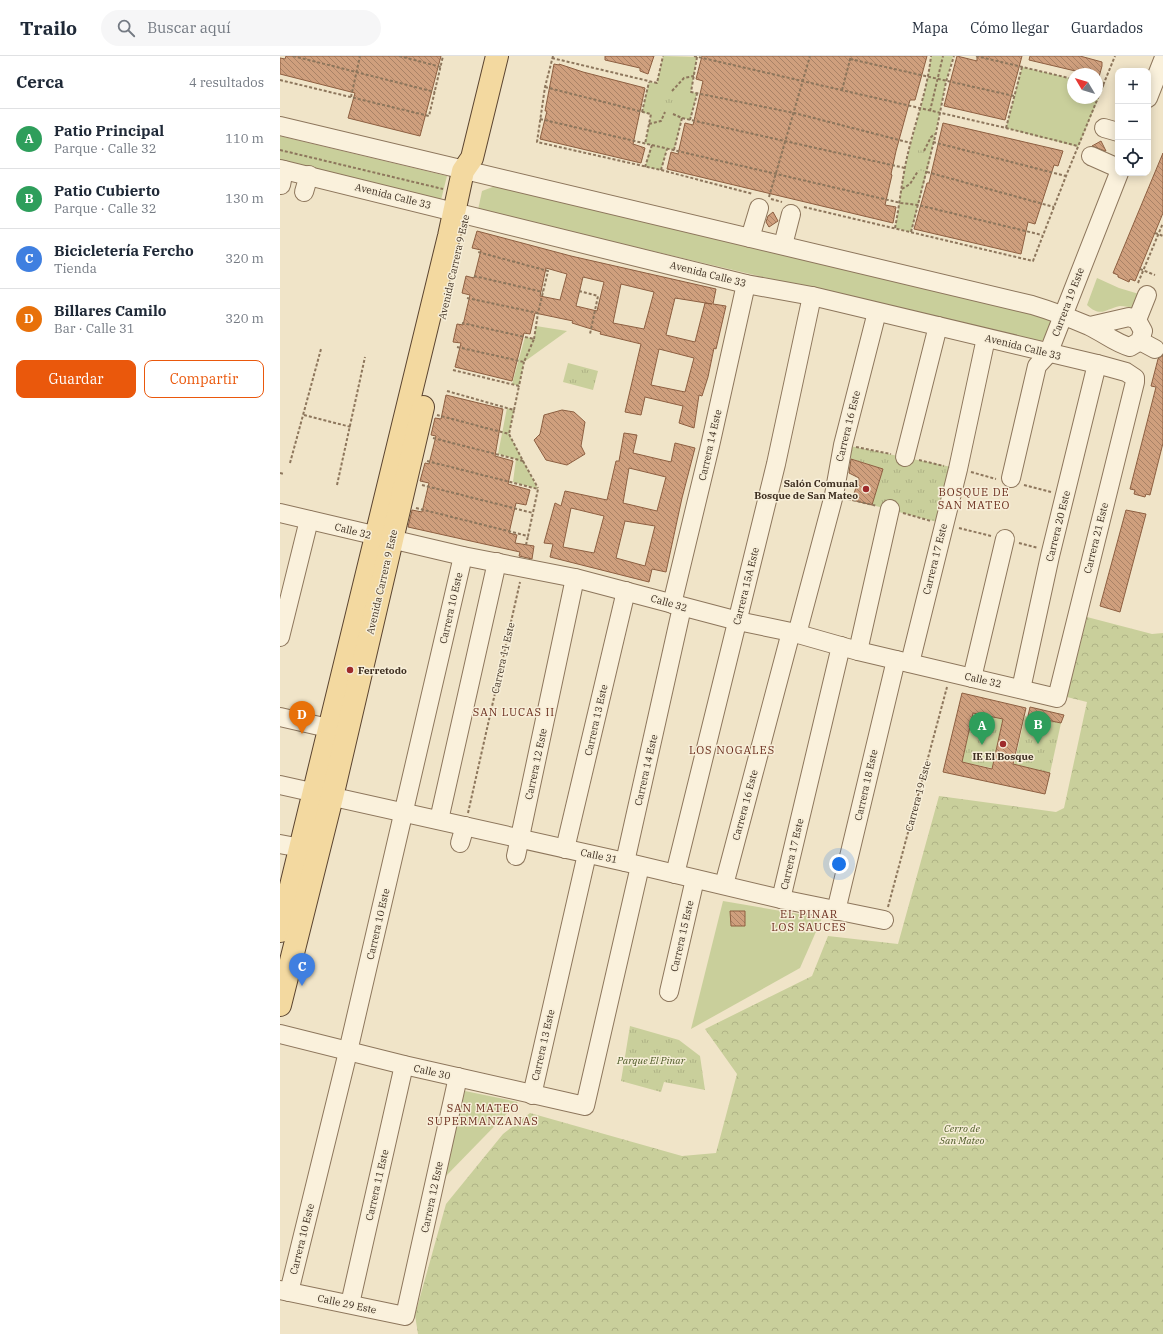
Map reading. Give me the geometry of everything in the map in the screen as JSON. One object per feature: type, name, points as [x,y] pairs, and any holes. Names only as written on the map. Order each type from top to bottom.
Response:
[{"type":"main road","name":"Avenida Carrera 9 Este","points":[[282,986],[322,794],[384,538],[460,206],[497,56]]},
{"type":"main road","name":"Avenida Carrera 9 Este","points":[[280,931],[290,846],[322,794],[328,728],[384,538]]},
{"type":"street","points":[[1151,90],[1163,60]]},
{"type":"street","points":[[280,126],[470,167],[750,238],[1063,314],[1071,320],[1090,326],[1119,344],[1130,347],[1148,345],[1137,320],[1142,289]]},
{"type":"street","points":[[1085,151],[1115,166]]},
{"type":"street","name":"Avenida Calle 33","points":[[282,175],[306,184],[460,206],[746,284],[812,296],[1048,354],[1097,364],[1126,372],[1135,378]]},
{"type":"street","name":"Carrera 19 Este","points":[[1011,478],[1037,366],[1048,354],[1118,176]]},
{"type":"street","points":[[750,238],[761,199]]},
{"type":"street","points":[[783,246],[793,208]]},
{"type":"street","name":"Carrera 14 Este","points":[[585,1106],[633,864],[677,606],[710,446],[746,284]]},
{"type":"street","name":"Carrera 15A Este","points":[[675,874],[776,464],[812,296]]},
{"type":"street","name":"Carrera 16 Este","points":[[724,885],[834,495],[843,445],[877,312]]},
{"type":"street","points":[[1090,326],[1129,317],[1137,320]]},
{"type":"street","points":[[905,457],[938,326]]},
{"type":"street","name":"Carrera 17 Este","points":[[903,661],[958,469],[986,338]]},
{"type":"street","name":"Carrera 20 Este","points":[[1021,689],[1050,556],[1097,364]]},
{"type":"street","name":"Carrera 21 Este","points":[[1057,698],[1135,378]]},
{"type":"street","points":[[858,651],[890,509]]},
{"type":"street","name":"Calle 32","points":[[280,513],[463,556],[575,578],[677,606],[794,633],[858,651],[1057,698]]},
{"type":"street","points":[[280,637],[309,520]]},
{"type":"street","points":[[972,678],[1005,539]]},
{"type":"street","name":"Carrera 10 Este","points":[[285,1291],[348,1051],[463,556]]},
{"type":"street","points":[[439,820],[497,562]]},
{"type":"street","name":"Carrera 12 Este","points":[[516,856],[575,578]]},
{"type":"street","name":"Carrera 13 Este","points":[[565,848],[626,591]]},
{"type":"street","name":"Carrera 17 Este","points":[[781,899],[841,646]]},
{"type":"street","name":"Carrera 18 Este","points":[[836,911],[903,661]]},
{"type":"street","points":[[280,717],[328,728]]},
{"type":"street","name":"Calle 31","points":[[280,785],[565,848],[781,899],[884,920]]},
{"type":"street","points":[[460,843],[465,826]]},
{"type":"street","name":"Carrera 13 Este","points":[[532,1095],[587,854]]},
{"type":"street","name":"Carrera 15 Este","points":[[669,992],[695,879]]},
{"type":"street","name":"Calle 30","points":[[280,1034],[458,1078],[585,1106]]},
{"type":"street","name":"Carrera 11 Este","points":[[350,1304],[404,1065]]},
{"type":"street","name":"Carrera 12 Este","points":[[406,1316],[458,1078]]},
{"type":"street","name":"Calle 29 Este","points":[[285,1291],[406,1316]]},
{"type":"path","points":[[292,56],[435,92]]},
{"type":"path","points":[[350,97],[360,56]]},
{"type":"path","points":[[399,56],[441,67]]},
{"type":"path","points":[[280,80],[429,116],[443,56]]},
{"type":"path","points":[[663,56],[657,83],[553,57],[545,88],[537,142],[661,170],[793,208],[895,228],[1033,261],[1066,176],[1085,151],[1104,86],[1115,56]]},
{"type":"path","points":[[694,56],[1006,128],[1085,151]]},
{"type":"path","points":[[761,199],[776,174],[810,56]]},
{"type":"path","points":[[842,90],[851,56]]},
{"type":"path","points":[[895,228],[901,203],[905,168],[929,78],[932,56]]},
{"type":"path","points":[[930,110],[943,56]]},
{"type":"path","points":[[911,232],[934,142],[946,82],[954,56]]},
{"type":"path","points":[[976,56],[1067,78]]},
{"type":"path","points":[[697,57],[691,92],[794,113],[911,143]]},
{"type":"path","points":[[850,59],[937,80],[1014,96]]},
{"type":"path","points":[[1006,128],[1022,67]]},
{"type":"path","points":[[672,91],[684,78],[694,76]]},
{"type":"path","points":[[642,112],[649,82]]},
{"type":"path","points":[[545,88],[651,114],[645,144]]},
{"type":"path","points":[[690,120],[697,93]]},
{"type":"path","points":[[649,124],[661,122],[665,112]]},
{"type":"path","points":[[673,114],[690,120],[786,140],[905,168]]},
{"type":"path","points":[[674,150],[682,118]]},
{"type":"path","points":[[540,119],[901,203],[918,205],[1042,235]]},
{"type":"path","points":[[924,151],[931,137],[936,133]]},
{"type":"path","points":[[934,142],[1066,176]]},
{"type":"path","points":[[645,167],[652,145]]},
{"type":"path","points":[[661,170],[667,148]]},
{"type":"path","points":[[280,150],[460,206]]},
{"type":"path","points":[[902,189],[910,184],[918,171]]},
{"type":"path","points":[[927,172],[1054,207]]},
{"type":"path","points":[[1142,289],[1142,270],[1163,223]]},
{"type":"path","points":[[1155,233],[1163,236]]},
{"type":"path","points":[[478,252],[548,271],[538,313],[534,339],[524,362],[509,434],[538,489],[526,545]]},
{"type":"path","points":[[1142,270],[1155,276]]},
{"type":"path","points":[[474,276],[543,292]]},
{"type":"path","points":[[579,291],[598,296],[590,334]]},
{"type":"path","points":[[467,298],[538,313]]},
{"type":"path","points":[[462,323],[534,339]]},
{"type":"path","points":[[457,347],[524,362]]},
{"type":"path","points":[[290,463],[304,415],[320,349]]},
{"type":"path","points":[[338,485],[365,357]]},
{"type":"path","points":[[453,370],[519,386]]},
{"type":"path","points":[[447,391],[514,410]]},
{"type":"path","points":[[435,414],[509,434]]},
{"type":"path","points":[[304,415],[351,427]]},
{"type":"path","points":[[428,437],[523,461]]},
{"type":"path","points":[[425,461],[538,489]]},
{"type":"path","points":[[280,473],[284,474]]},
{"type":"path","points":[[419,484],[533,513]]},
{"type":"path","points":[[415,508],[528,536]]},
{"type":"path","name":"Carrera 11 Este","points":[[465,826],[524,567]]},
{"type":"path","name":"Carrera 19 Este","points":[[884,920],[951,673]]},
{"type":"green space","points":[[663,56],[697,57],[691,92],[697,93],[690,120],[682,118],[674,150],[667,149],[661,170],[645,167],[651,145],[645,144],[651,115],[642,112],[649,82],[657,83]]},
{"type":"green space","points":[[931,56],[953,56],[927,172],[911,232],[895,228],[905,167],[923,98]]},
{"type":"green space","points":[[1022,67],[1067,78],[1067,104],[1096,104],[1078,147],[1006,128]]},
{"type":"green space","points":[[665,89],[678,92],[673,114],[660,111]]},
{"type":"green space","points":[[280,136],[447,176],[441,200],[280,161]]},
{"type":"green space","points":[[918,150],[931,152],[927,172],[914,170]]},
{"type":"green space","points":[[498,185],[1048,315],[1051,321],[1044,339],[1040,342],[478,210],[482,191]]},
{"type":"green space","points":[[1097,278],[1119,288],[1139,294],[1134,308],[1120,306],[1100,312],[1087,305]]},
{"type":"green space","points":[[536,326],[567,331],[524,362],[519,386],[512,384],[525,337],[534,338]]},
{"type":"green space","points":[[568,363],[598,371],[593,390],[563,382]]},
{"type":"green space","points":[[507,408],[514,410],[509,434],[538,489],[513,482],[516,459],[498,454]]},
{"type":"green space","name":"BOSQUE DE SAN MATEO","points":[[850,446],[956,468],[941,523],[872,505],[883,469],[846,457]]},
{"type":"green space","name":"Cerro de San Mateo","points":[[1087,617],[1152,634],[1163,633],[1163,1334],[418,1334],[415,1315],[446,1204],[503,1134],[530,1113],[682,1156],[716,1153],[737,1074],[705,1029],[812,976],[828,936],[898,944],[939,796],[1056,812],[1064,808],[1087,702],[1067,697]]},
{"type":"green space","points":[[973,713],[1003,719],[992,768],[962,762]]},
{"type":"green space","points":[[1025,716],[1061,723],[1050,773],[1014,765]]},
{"type":"green space","name":"Parque El Pinar","points":[[723,901],[822,918],[800,968],[691,1029]]},
{"type":"green space","name":"Parque El Pinar","points":[[630,1026],[679,1040],[700,1056],[705,1090],[664,1082],[661,1092],[621,1081]]},
{"type":"green space","points":[[465,1091],[518,1102],[444,1178]]},
{"type":"building","points":[[286,56],[441,56],[420,136],[348,118],[355,93],[280,74],[280,58],[285,59]]},
{"type":"building","points":[[605,56],[654,56],[648,74],[640,71],[640,68],[605,60]]},
{"type":"building","points":[[702,56],[927,56],[915,100],[910,100],[891,174],[885,205],[896,207],[893,223],[667,169],[671,152],[678,154],[685,123],[693,125],[703,81],[696,79]]},
{"type":"building","points":[[957,56],[977,61],[977,56],[1022,56],[1005,120],[944,106]]},
{"type":"building","points":[[1030,56],[1080,56],[1102,62],[1102,66],[1101,68],[1067,69],[1029,60]]},
{"type":"building","points":[[554,64],[559,64],[583,72],[645,88],[633,144],[645,148],[641,163],[540,139],[547,111],[545,111]]},
{"type":"building","points":[[943,123],[1063,151],[1058,166],[1054,165],[1035,224],[1028,222],[1021,254],[914,229],[927,183],[929,183]]},
{"type":"building","points":[[1101,141],[1106,151],[1092,146]]},
{"type":"building","points":[[1163,153],[1163,213],[1135,281],[1130,279],[1129,282],[1113,273]]},
{"type":"building","points":[[773,212],[778,221],[769,227],[766,222],[768,216]]},
{"type":"building","points":[[477,231],[571,256],[716,289],[713,304],[726,306],[716,349],[714,348],[708,377],[702,396],[699,395],[694,428],[679,423],[683,406],[645,397],[641,415],[625,412],[641,344],[600,334],[601,332],[572,323],[573,321],[535,313],[530,334],[524,333],[512,381],[455,367],[461,343],[453,342],[457,324],[463,325],[470,295],[462,293],[466,276],[474,278],[481,250],[472,248]],"holes":[[[546,268],[567,274],[560,300],[540,296]],[[583,277],[604,282],[597,311],[576,306]],[[621,284],[654,292],[644,329],[613,323]],[[675,298],[712,304],[705,303],[695,342],[666,335]],[[659,349],[694,358],[685,392],[651,385]]]},
{"type":"building","points":[[1163,355],[1163,443],[1150,495],[1146,494],[1145,497],[1134,494],[1135,490],[1130,489],[1156,387],[1151,386],[1158,359]]},
{"type":"building","points":[[446,395],[503,409],[495,456],[513,461],[508,484],[530,490],[526,505],[516,503],[509,533],[517,535],[515,543],[534,546],[532,559],[519,556],[520,552],[408,527],[412,510],[422,512],[429,483],[420,481],[425,463],[429,464],[436,436],[431,435],[435,418],[441,419]]},
{"type":"building","points":[[562,410],[574,412],[585,422],[581,446],[585,454],[567,465],[546,460],[534,440],[540,434],[544,415]]},
{"type":"building","points":[[624,433],[637,435],[633,453],[671,462],[675,443],[695,448],[682,498],[666,572],[652,569],[649,582],[550,557],[553,544],[544,543],[555,503],[561,506],[565,491],[607,500],[616,461],[619,461]],"holes":[[[629,468],[666,477],[657,511],[623,503]],[[571,508],[604,516],[594,553],[563,547]],[[625,521],[655,526],[645,566],[616,558]]]},
{"type":"building","name":"Salón Comunal Bosque de San Mateo","points":[[851,459],[883,469],[872,505],[852,500],[859,478],[849,473]]},
{"type":"building","points":[[1126,510],[1146,514],[1120,612],[1100,606]]},
{"type":"building","points":[[962,693],[1026,708],[1013,764],[1050,773],[1045,794],[943,772]],"holes":[[[973,713],[1003,719],[992,769],[962,762]]]},
{"type":"building","points":[[1030,707],[1064,715],[1061,723],[1028,716]]},
{"type":"building","points":[[730,911],[745,911],[745,926],[731,926]]},
{"type":"place","name":"Salón Comunal Bosque de San Mateo","points":[[866,489]]},
{"type":"place","name":"Ferretodo","points":[[350,670]]},
{"type":"place","name":"Billares Camilo","points":[[302,734]]},
{"type":"place","name":"IE El Bosque","points":[[1003,744]]},
{"type":"place","name":"Patio Cubierto","points":[[1038,744]]},
{"type":"place","name":"Patio Principal","points":[[982,745]]},
{"type":"place","name":"Bicicletería Fercho","points":[[302,986]]},
{"type":"district","name":"BOSQUE DE SAN MATEO","points":[[974,498]]},
{"type":"district","name":"SAN LUCAS II","points":[[514,712]]},
{"type":"district","name":"LOS NOGALES","points":[[732,750]]},
{"type":"district","name":"EL PINAR LOS SAUCES","points":[[809,920]]},
{"type":"district","name":"SAN MATEO SUPERMANZANAS","points":[[483,1114]]}]
